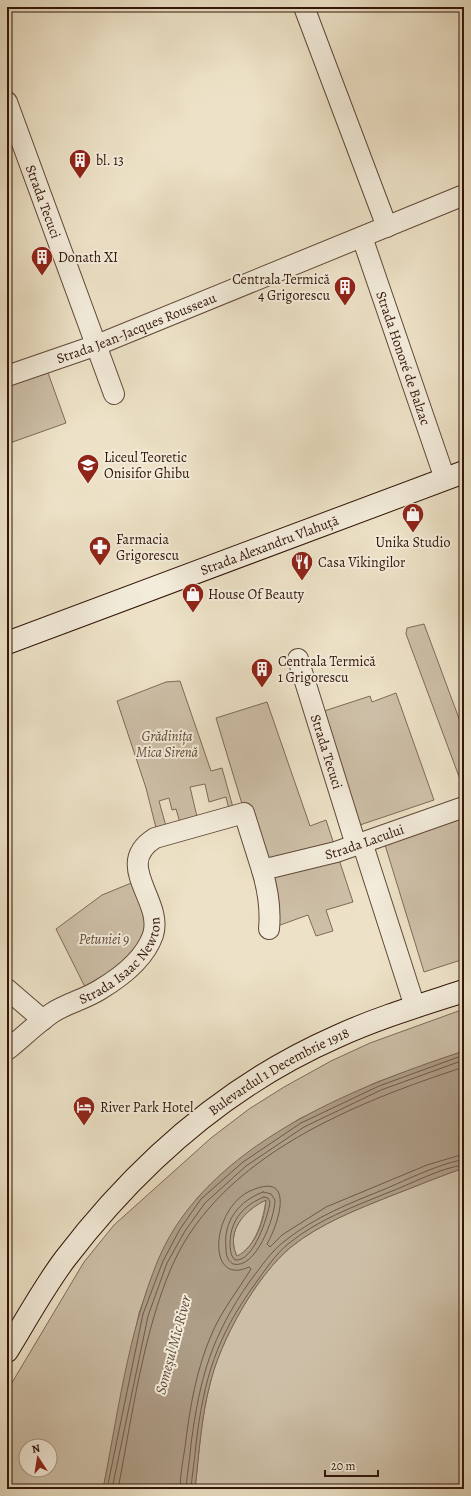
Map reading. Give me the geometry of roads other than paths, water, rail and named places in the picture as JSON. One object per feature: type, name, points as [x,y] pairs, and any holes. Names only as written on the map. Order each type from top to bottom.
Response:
[{"type":"main road","name":"Strada Alexandru Vlahuță","points":[[7,643],[344,518],[455,475]]},
{"type":"main road","name":"Bulevardul 1 Decembrie 1918","points":[[10,1339],[74,1249],[127,1186],[176,1139],[222,1103],[288,1061],[336,1037],[464,991]]},
{"type":"street","points":[[304,7],[387,227]]},
{"type":"street","name":"Strada Tecuci","points":[[7,102],[97,345]]},
{"type":"street","name":"Strada Jean-Jacques Rousseau","points":[[7,376],[97,345],[464,195]]},
{"type":"street","name":"Strada Honoré de Balzac","points":[[362,237],[455,475]]},
{"type":"street","points":[[97,345],[114,394]]},
{"type":"street","name":"Strada Tecuci","points":[[298,659],[359,844],[416,1007]]},
{"type":"street","name":"Strada Lacului","points":[[262,870],[290,865],[359,844],[464,807]]},
{"type":"street","name":"Strada Isaac Newton","points":[[7,1050],[43,1020],[62,1008],[101,989],[119,976],[144,953],[153,934],[154,912],[141,879],[138,863],[141,849],[155,838],[244,813],[262,870]]},
{"type":"street","points":[[262,870],[269,896],[269,929]]},
{"type":"street","points":[[7,989],[43,1020]]},
{"type":"water","name":"Someşul Mic River","points":[[464,1051],[464,1168],[340,1217],[303,1238],[278,1259],[241,1310],[231,1329],[215,1367],[204,1410],[195,1489],[103,1489],[131,1344],[158,1260],[180,1219],[211,1184],[247,1153],[288,1126],[331,1103],[421,1066]],"holes":[[[266,1200],[264,1216],[254,1240],[249,1247],[237,1256],[234,1247],[234,1238],[235,1230],[239,1222],[251,1209]]]},
{"type":"place","name":"bl. 13","points":[[80,180]]},
{"type":"place","name":"Donath XI","points":[[42,276]]},
{"type":"place","name":"Centrala Termică 4 Grigorescu","points":[[345,306]]},
{"type":"place","name":"Liceul Teoretic Onisifor Ghibu","points":[[88,484]]},
{"type":"place","name":"Unika Studio","points":[[413,534]]},
{"type":"place","name":"Farmacia Grigorescu","points":[[100,566]]},
{"type":"place","name":"Casa Vikingilor","points":[[302,582]]},
{"type":"place","name":"House Of Beauty","points":[[193,614]]},
{"type":"place","name":"Centrala Termică 1 Grigorescu","points":[[262,688]]},
{"type":"place","name":"River Park Hotel","points":[[84,1126]]},
{"type":"park label","name":"Grădinița Mica Sirenă","points":[[167,744]]},
{"type":"park label","name":"Petuniei 9","points":[[104,939]]}]
